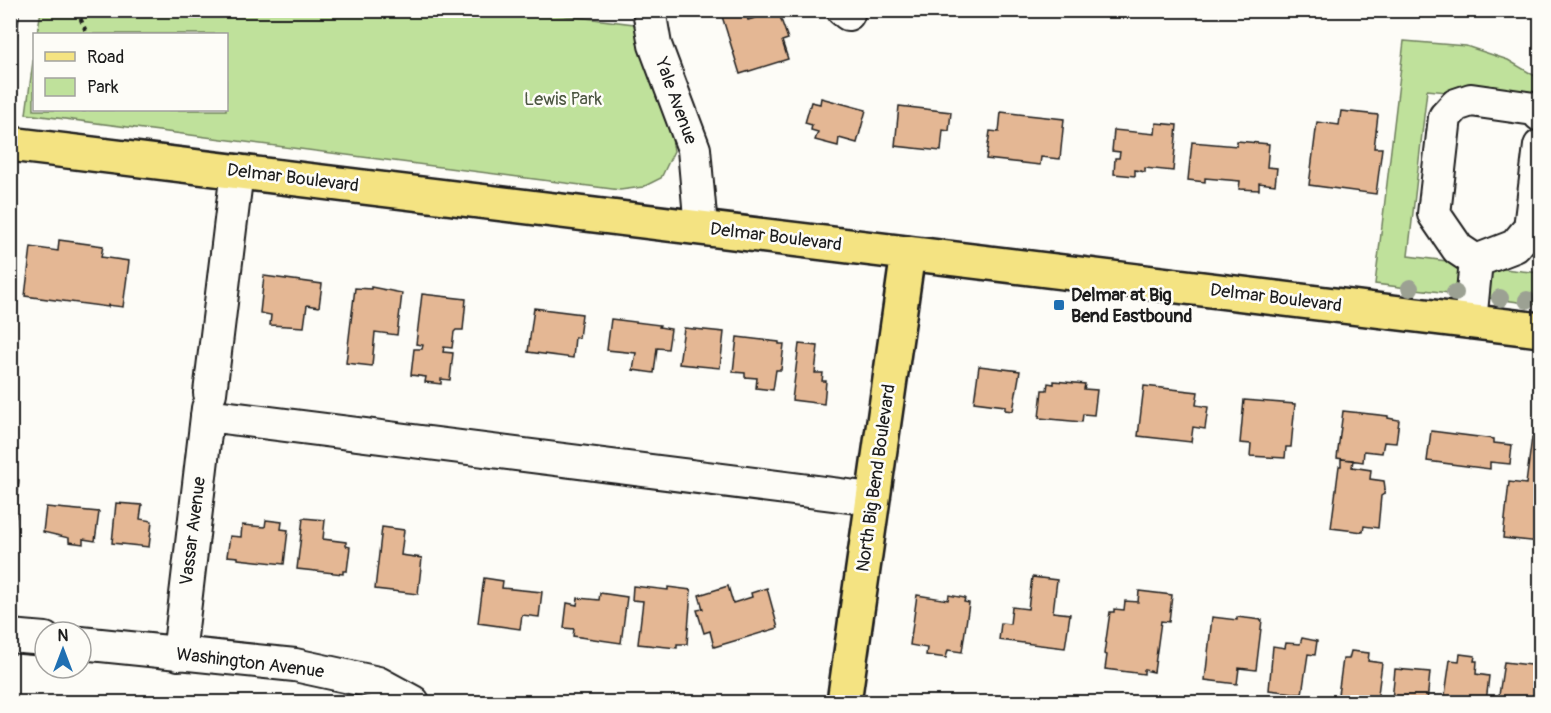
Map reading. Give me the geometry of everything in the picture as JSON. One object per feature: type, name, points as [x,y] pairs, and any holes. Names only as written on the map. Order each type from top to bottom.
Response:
[{"type":"main road","name":"Delmar Boulevard","points":[[10,144],[1540,330]]},
{"type":"main road","name":"North Big Bend Boulevard","points":[[844,702],[908,253]]},
{"type":"street","name":"Yale Avenue","points":[[649,10],[655,45],[694,149],[701,228]]},
{"type":"street","points":[[1476,261],[1458,249],[1434,214],[1445,117],[1456,105],[1471,100],[1534,109],[1540,115]]},
{"type":"street","points":[[1476,261],[1515,246],[1530,228],[1540,146]]},
{"type":"street","name":"Vassar Avenue","points":[[179,654],[237,171]]},
{"type":"street","points":[[1470,322],[1476,261]]},
{"type":"street","points":[[208,405],[872,499]]},
{"type":"street","points":[[10,636],[33,638]]},
{"type":"street","name":"Washington Avenue","points":[[93,644],[295,665],[378,683],[413,702]]},
{"type":"path","points":[[80,10],[79,15],[87,33]]},
{"type":"green space","name":"Lewis Park","points":[[520,10],[634,24],[656,93],[670,127],[674,151],[661,178],[643,187],[620,190],[26,114],[33,62],[33,111],[228,111],[228,33],[37,33],[41,11]]},
{"type":"green space","points":[[1404,41],[1466,46],[1508,60],[1540,79],[1540,101],[1427,90],[1408,256],[1455,262],[1460,265],[1457,294],[1375,284]]},
{"type":"green space","points":[[1494,268],[1540,273],[1540,305],[1489,298],[1487,294],[1490,271]]},
{"type":"building","points":[[728,10],[745,10],[748,20],[778,11],[788,39],[782,41],[788,59],[740,74],[721,13]]},
{"type":"building","points":[[10,16],[19,16],[15,51],[10,51]]},
{"type":"building","points":[[821,98],[866,110],[857,143],[839,138],[838,146],[815,140],[818,132],[811,130],[812,125],[805,123],[811,102],[820,104]]},
{"type":"building","points":[[899,106],[951,112],[949,131],[943,130],[941,151],[895,146]]},
{"type":"building","points":[[1341,111],[1378,115],[1374,148],[1382,148],[1376,194],[1309,185],[1317,122],[1339,125]]},
{"type":"building","points":[[1001,112],[1064,119],[1060,159],[1041,157],[1040,165],[986,159],[990,131],[999,132]]},
{"type":"building","points":[[1156,123],[1177,125],[1173,171],[1145,168],[1145,172],[1135,170],[1135,176],[1114,174],[1115,158],[1119,158],[1120,152],[1112,151],[1114,130],[1155,134]]},
{"type":"building","points":[[1237,141],[1269,144],[1267,167],[1277,168],[1275,185],[1259,183],[1259,190],[1239,189],[1240,181],[1205,178],[1205,182],[1188,180],[1192,142],[1237,146]]},
{"type":"building","points":[[59,240],[103,246],[101,257],[129,261],[123,307],[25,296],[31,247],[58,251]]},
{"type":"building","points":[[264,276],[322,284],[319,307],[307,305],[304,327],[270,325],[271,315],[260,313]]},
{"type":"building","points":[[371,287],[402,293],[397,335],[375,332],[372,366],[346,363],[355,288],[371,289]]},
{"type":"building","points":[[422,294],[466,299],[463,330],[454,332],[452,348],[444,347],[443,352],[453,353],[450,380],[441,379],[441,384],[425,382],[426,377],[411,375],[414,349],[422,349],[423,345],[416,344]]},
{"type":"building","points":[[534,308],[582,314],[579,338],[575,337],[573,358],[528,352]]},
{"type":"building","points":[[611,319],[660,325],[659,327],[671,329],[668,349],[657,348],[654,373],[633,370],[636,353],[607,350]]},
{"type":"building","points":[[684,328],[724,332],[720,368],[679,364]]},
{"type":"building","points":[[737,337],[784,344],[781,370],[776,370],[773,390],[756,388],[757,378],[745,377],[745,373],[733,372]]},
{"type":"building","points":[[799,344],[818,346],[815,373],[823,373],[822,381],[826,381],[824,404],[792,400]]},
{"type":"building","points":[[979,366],[1020,371],[1013,411],[1005,410],[1005,406],[974,402]]},
{"type":"building","points":[[1054,381],[1085,384],[1084,389],[1097,390],[1094,415],[1083,414],[1082,422],[1039,418],[1042,390],[1047,390],[1048,383],[1054,384]]},
{"type":"building","points":[[1144,386],[1198,392],[1196,405],[1208,407],[1205,429],[1193,427],[1191,442],[1138,436]]},
{"type":"building","points":[[1244,400],[1295,404],[1291,447],[1286,447],[1285,458],[1250,456],[1251,444],[1240,443]]},
{"type":"building","points":[[1343,411],[1388,416],[1388,418],[1399,420],[1396,443],[1384,442],[1382,453],[1364,451],[1363,462],[1337,458]]},
{"type":"building","points":[[1431,431],[1494,439],[1494,443],[1512,445],[1510,464],[1490,462],[1490,469],[1427,461]]},
{"type":"building","points":[[1532,437],[1540,438],[1540,542],[1503,538],[1509,482],[1526,484]]},
{"type":"building","points":[[1341,459],[1353,460],[1352,467],[1371,470],[1370,479],[1384,481],[1385,488],[1381,496],[1378,528],[1364,526],[1363,532],[1331,528]]},
{"type":"building","points":[[10,476],[19,480],[14,532],[10,532]]},
{"type":"building","points":[[116,503],[142,505],[140,519],[152,521],[149,547],[112,543]]},
{"type":"building","points":[[46,507],[99,512],[95,541],[83,539],[83,544],[69,542],[69,538],[43,532]]},
{"type":"building","points":[[303,518],[325,520],[323,539],[346,542],[346,546],[350,547],[347,571],[343,571],[343,574],[297,569]]},
{"type":"building","points":[[266,520],[282,522],[281,529],[288,530],[284,564],[227,556],[230,536],[241,537],[242,525],[265,527]]},
{"type":"building","points":[[382,527],[404,530],[401,555],[422,558],[418,594],[375,589]]},
{"type":"building","points":[[1032,577],[1057,580],[1053,612],[1070,614],[1065,648],[999,640],[1001,623],[1010,624],[1012,607],[1028,609]]},
{"type":"building","points":[[484,578],[503,581],[502,588],[542,592],[539,617],[522,615],[520,629],[478,623]]},
{"type":"building","points":[[633,586],[691,590],[687,644],[677,644],[677,648],[638,644],[643,601],[632,600]]},
{"type":"building","points":[[728,586],[733,603],[752,597],[751,593],[767,588],[778,628],[714,647],[710,631],[704,633],[697,610],[703,609],[699,595]]},
{"type":"building","points":[[1139,591],[1172,595],[1169,622],[1161,621],[1154,672],[1144,670],[1144,674],[1105,669],[1107,655],[1104,654],[1110,612],[1114,612],[1114,609],[1124,610],[1125,601],[1138,602]]},
{"type":"building","points":[[600,593],[627,597],[621,643],[573,636],[574,629],[564,628],[567,603],[577,605],[578,598],[599,600]]},
{"type":"building","points":[[917,595],[948,600],[949,595],[965,598],[964,602],[969,603],[962,652],[948,650],[946,658],[926,655],[927,648],[910,645]]},
{"type":"building","points":[[1212,617],[1262,620],[1256,670],[1239,668],[1237,684],[1205,680]]},
{"type":"building","points":[[1302,638],[1317,641],[1315,655],[1308,654],[1302,694],[1269,690],[1273,646],[1285,648],[1286,643],[1300,644]]},
{"type":"building","points":[[1351,651],[1369,653],[1368,661],[1382,663],[1377,702],[1337,702],[1343,659],[1349,659]]},
{"type":"building","points":[[1460,654],[1475,656],[1476,674],[1489,676],[1486,702],[1444,702],[1450,660],[1459,661]]},
{"type":"building","points":[[1504,662],[1540,666],[1540,702],[1498,702]]},
{"type":"building","points":[[1395,669],[1430,672],[1427,702],[1392,701]]},
{"type":"place","name":"Delmar at Big Bend Eastbound","points":[[1059,305]]}]
